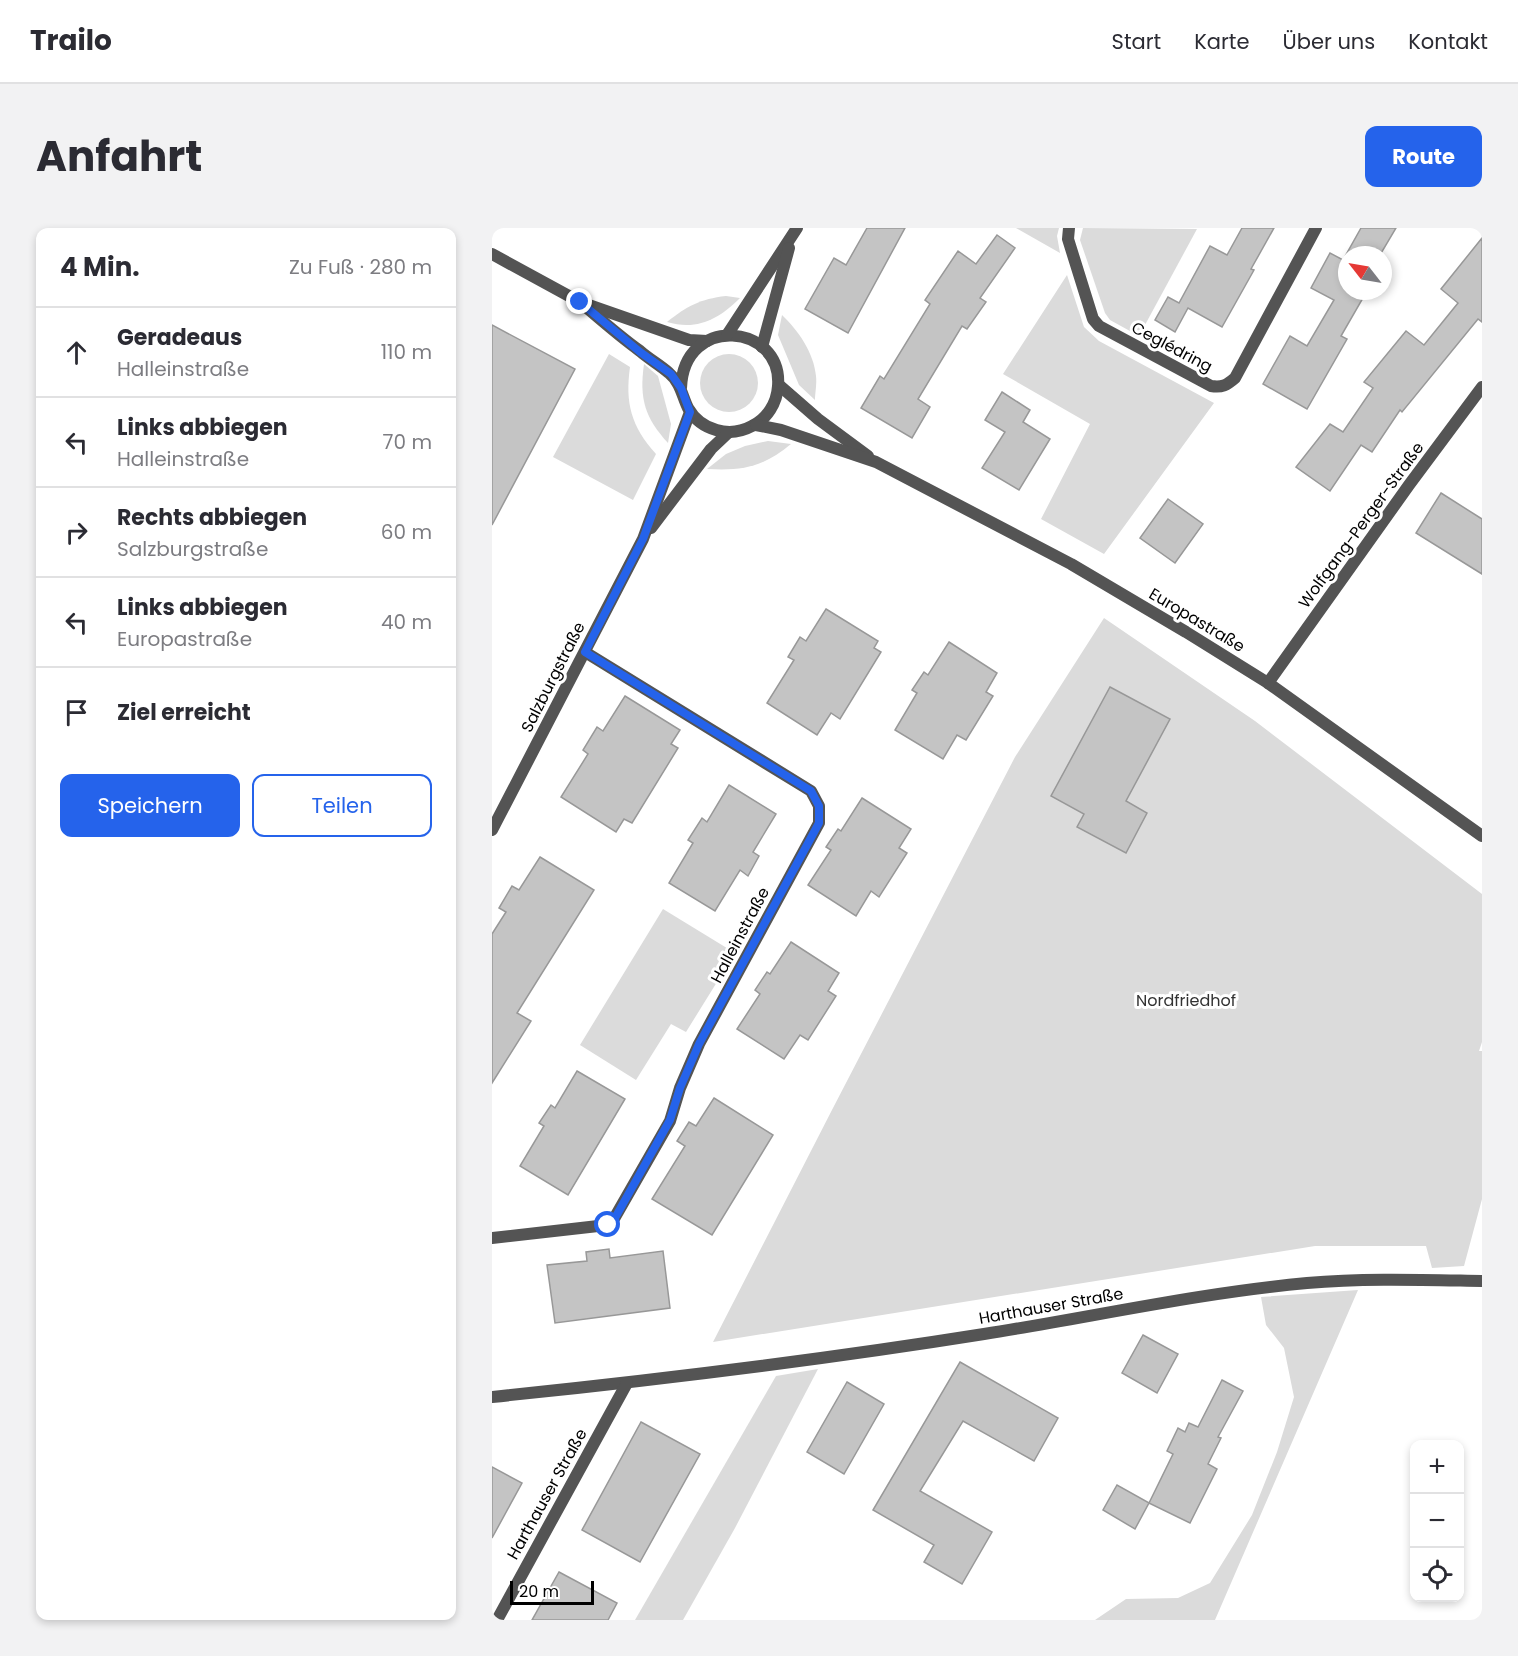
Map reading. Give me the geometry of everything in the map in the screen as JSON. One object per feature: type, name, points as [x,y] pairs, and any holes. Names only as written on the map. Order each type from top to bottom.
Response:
[{"type":"street","name":"Ceglédring","points":[[1069,228],[1068,239],[1082,285],[1093,319],[1099,326],[1218,388],[1226,386],[1235,378],[1316,228]]},
{"type":"street","points":[[727,335],[753,292],[795,233]]},
{"type":"street","points":[[762,347],[795,233]]},
{"type":"street","points":[[492,254],[580,302],[689,340],[707,341]]},
{"type":"street","points":[[580,302],[640,352],[671,374],[681,388],[690,412],[707,427],[729,432],[747,429],[756,424],[772,408],[779,385],[774,364],[762,347],[752,340],[727,335],[707,341],[697,347],[685,366],[681,388]]},
{"type":"street","name":"Europastraße","points":[[779,385],[818,419],[876,462],[1071,564],[1268,683],[1482,836]]},
{"type":"street","name":"Wolfgang-Perger-Straße","points":[[1268,683],[1482,387]]},
{"type":"street","name":"Salzburgstraße","points":[[492,830],[643,539],[690,412]]},
{"type":"street","name":"Europastraße","points":[[756,424],[781,430],[876,462]]},
{"type":"street","name":"Salzburgstraße","points":[[643,539],[711,449],[729,432]]},
{"type":"street","name":"Halleinstraße","points":[[492,1238],[608,1225],[615,1218],[670,1120],[680,1088],[699,1044],[819,823],[819,806],[811,791],[585,652]]},
{"type":"street","name":"Harthauser Straße","points":[[492,1398],[676,1378],[983,1334],[1213,1295],[1305,1283],[1350,1280],[1482,1281]]},
{"type":"street","name":"Harthauser Straße","points":[[497,1620],[627,1383]]},
{"type":"green space","points":[[1016,228],[1059,228],[1057,236],[1060,253]]},
{"type":"green space","points":[[1083,228],[1197,229],[1139,336],[1110,320],[1105,313],[1080,240]]},
{"type":"green space","points":[[1067,275],[1084,327],[1099,341],[1214,403],[1104,554],[1041,519],[1090,424],[1003,374]]},
{"type":"green space","points":[[726,296],[740,298],[724,312],[707,321],[688,325],[667,322],[694,304]]},
{"type":"green space","points":[[782,315],[794,328],[809,351],[815,367],[815,400],[799,385],[778,335]]},
{"type":"green space","points":[[609,354],[630,367],[628,392],[632,414],[641,434],[656,454],[633,500],[553,457]]},
{"type":"green space","points":[[729,354],[740,356],[753,367],[758,383],[756,394],[745,407],[729,412],[718,410],[705,399],[700,383],[702,372],[713,359]]},
{"type":"green space","points":[[644,364],[658,376],[671,424],[668,443],[649,416],[643,398]]},
{"type":"green space","points":[[768,441],[791,444],[771,458],[752,466],[707,469],[726,454],[745,446]]},
{"type":"green space","name":"Nordfriedhof","points":[[1104,618],[1255,721],[1482,894],[1482,1042],[1479,1051],[1482,1051],[1482,1199],[1464,1266],[1432,1268],[1426,1246],[1315,1246],[713,1342],[1015,757]]},
{"type":"green space","points":[[663,909],[735,953],[686,1032],[671,1024],[636,1080],[580,1045]]},
{"type":"green space","points":[[1358,1290],[1215,1620],[1095,1620],[1126,1599],[1178,1598],[1210,1583],[1252,1515],[1277,1452],[1294,1397],[1284,1348],[1266,1325],[1261,1297]]},
{"type":"green space","points":[[818,1369],[735,1528],[683,1620],[635,1620],[776,1376]]},
{"type":"building","points":[[867,228],[905,228],[848,333],[805,309],[834,258],[846,265]]},
{"type":"building","points":[[1242,228],[1274,228],[1251,269],[1254,270],[1222,327],[1188,308],[1175,332],[1155,320],[1168,297],[1179,303],[1210,246],[1227,255]]},
{"type":"building","points":[[1361,228],[1396,228],[1385,246],[1351,246]]},
{"type":"building","points":[[997,235],[1015,248],[980,298],[986,302],[967,329],[962,326],[918,399],[930,407],[912,438],[861,408],[880,376],[884,379],[930,304],[925,300],[958,251],[976,264]]},
{"type":"building","points":[[1482,238],[1482,322],[1478,319],[1402,412],[1400,410],[1372,452],[1361,445],[1330,491],[1296,467],[1330,424],[1343,432],[1373,388],[1364,382],[1406,331],[1424,345],[1458,303],[1441,289]]},
{"type":"building","points":[[1330,253],[1338,257],[1338,300],[1362,300],[1341,336],[1347,339],[1307,409],[1263,384],[1290,336],[1307,346],[1334,300],[1311,288]]},
{"type":"building","points":[[492,325],[575,369],[492,525]]},
{"type":"building","points":[[1002,392],[1030,410],[1023,422],[1050,439],[1019,490],[982,468],[1005,432],[985,420]]},
{"type":"building","points":[[1441,493],[1482,519],[1482,574],[1416,533]]},
{"type":"building","points":[[1168,499],[1203,524],[1175,563],[1140,538]]},
{"type":"building","points":[[826,609],[878,641],[874,648],[881,652],[840,719],[831,713],[817,735],[767,703],[794,660],[788,657],[800,637],[806,641]]},
{"type":"building","points":[[949,642],[997,673],[986,692],[993,696],[966,740],[957,735],[943,759],[895,730],[917,693],[912,690],[924,672],[928,675]]},
{"type":"building","points":[[1110,687],[1170,719],[1126,801],[1147,813],[1126,853],[1077,827],[1084,814],[1051,796]]},
{"type":"building","points":[[625,696],[680,730],[671,744],[678,748],[632,823],[624,819],[616,832],[561,797],[588,754],[583,750],[597,727],[603,731]]},
{"type":"building","points":[[729,785],[776,814],[753,852],[759,856],[748,876],[740,870],[715,911],[669,883],[693,843],[688,840],[702,818],[707,822]]},
{"type":"building","points":[[862,798],[911,829],[899,848],[907,853],[879,897],[871,891],[856,916],[808,885],[831,850],[826,847],[838,829],[841,831]]},
{"type":"building","points":[[540,857],[594,890],[517,1013],[531,1021],[492,1083],[492,934],[506,912],[499,908],[512,886],[519,890]]},
{"type":"building","points":[[791,942],[839,973],[828,991],[836,996],[808,1040],[800,1035],[784,1059],[737,1029],[760,994],[755,990],[767,972],[770,974]]},
{"type":"building","points":[[577,1071],[625,1099],[568,1195],[520,1166],[544,1126],[539,1123],[551,1105],[555,1108]]},
{"type":"building","points":[[714,1098],[773,1135],[712,1235],[652,1199],[685,1146],[677,1141],[689,1122],[696,1126]]},
{"type":"building","points":[[609,1249],[610,1258],[663,1251],[670,1308],[555,1323],[547,1265],[587,1261],[586,1252]]},
{"type":"building","points":[[1143,1335],[1178,1354],[1157,1393],[1122,1373]]},
{"type":"building","points":[[960,1362],[1058,1418],[1034,1461],[963,1421],[920,1491],[992,1532],[962,1584],[924,1562],[934,1545],[873,1510]]},
{"type":"building","points":[[1222,1380],[1243,1391],[1218,1437],[1221,1438],[1208,1464],[1217,1469],[1190,1523],[1149,1503],[1173,1454],[1167,1451],[1178,1428],[1185,1432],[1189,1423],[1198,1427]]},
{"type":"building","points":[[847,1382],[884,1404],[844,1474],[807,1452]]},
{"type":"building","points":[[641,1422],[700,1454],[640,1562],[582,1530]]},
{"type":"building","points":[[492,1467],[522,1483],[492,1538]]},
{"type":"building","points":[[1117,1485],[1149,1503],[1135,1529],[1103,1510]]},
{"type":"building","points":[[559,1572],[617,1603],[608,1620],[532,1620]]},
{"type":"route","points":[[580,302],[640,352],[671,374],[681,388],[690,412],[643,539],[585,652],[811,791],[819,806],[819,823],[699,1044],[680,1088],[670,1120],[615,1218],[608,1225]]}]
